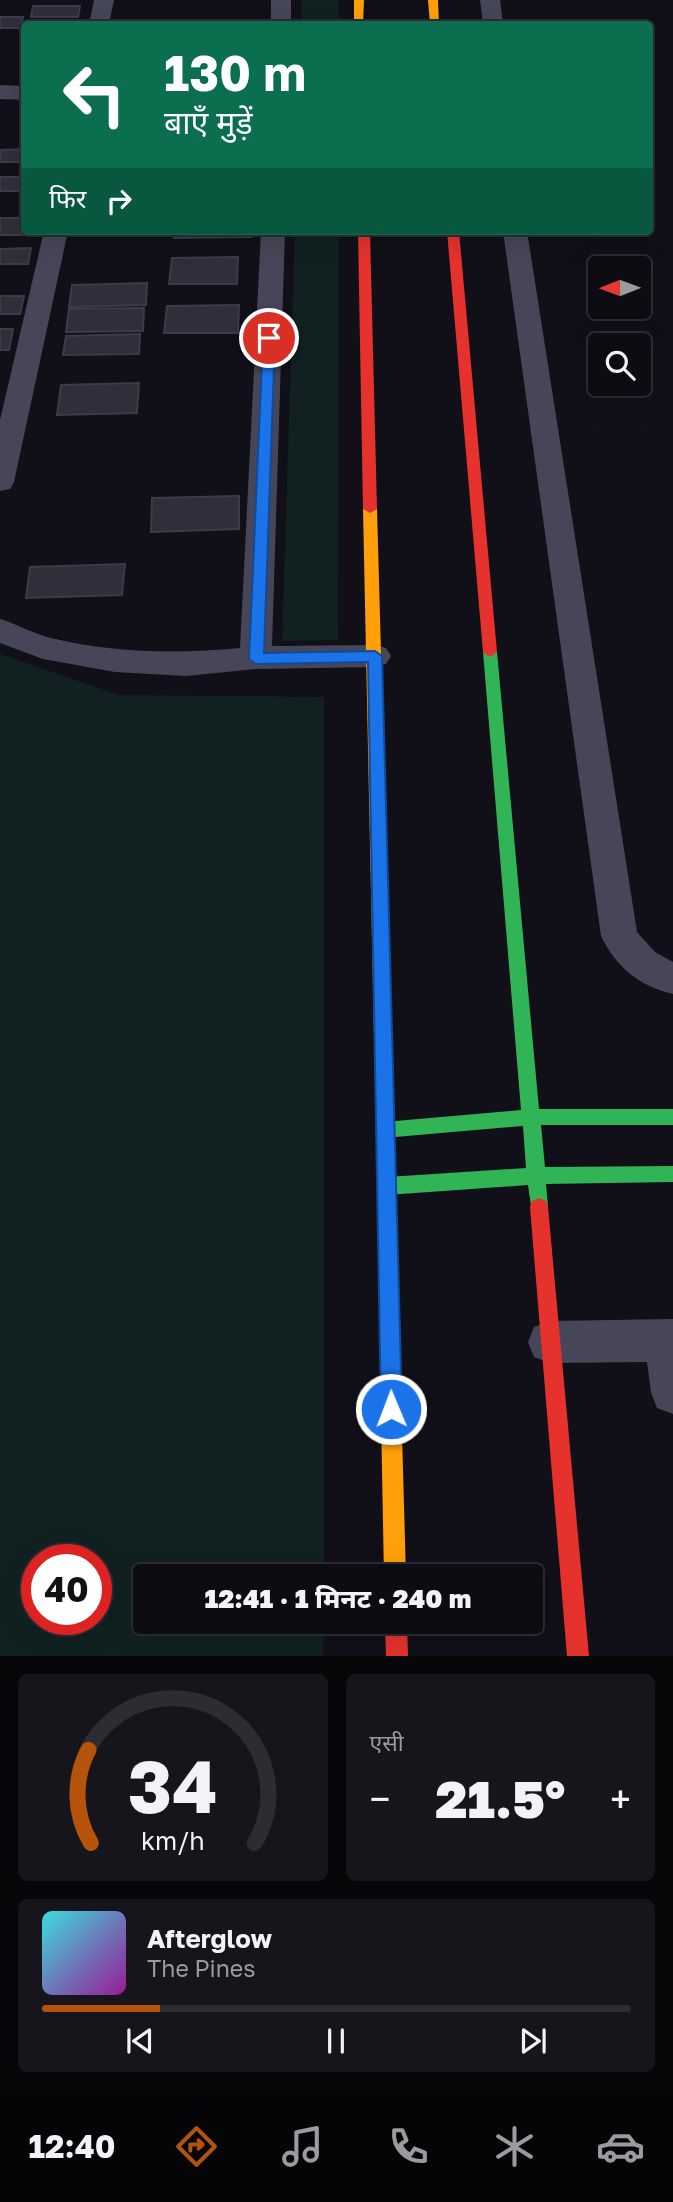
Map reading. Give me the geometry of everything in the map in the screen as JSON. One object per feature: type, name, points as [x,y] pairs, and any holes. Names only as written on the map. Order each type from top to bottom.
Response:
[{"type":"street","points":[[100,21],[104,0]]},
{"type":"street","points":[[281,21],[282,0]]},
{"type":"street","points":[[359,0],[359,21]]},
{"type":"street","points":[[433,0],[435,21]]},
{"type":"street","points":[[491,0],[492,21]]},
{"type":"street","points":[[0,92],[21,93]]},
{"type":"street","points":[[0,482],[55,235]]},
{"type":"street","points":[[256,659],[273,235]]},
{"type":"street","points":[[364,235],[395,1564]]},
{"type":"street","points":[[453,235],[578,1656]]},
{"type":"street","points":[[516,235],[619,936],[639,962],[664,977],[673,978]]},
{"type":"street","points":[[0,630],[43,648],[115,661],[186,665],[256,659],[375,656]]},
{"type":"street","points":[[384,1130],[530,1117],[673,1117]]},
{"type":"street","points":[[387,1186],[535,1177],[673,1174]]},
{"type":"street","points":[[550,1342],[670,1340],[673,1392]]},
{"type":"street","points":[[396,1634],[397,1656]]},
{"type":"shaded area","points":[[302,0],[339,0],[339,21],[301,21]]},
{"type":"shaded area","points":[[295,235],[339,235],[338,640],[282,641]]},
{"type":"shaded area","points":[[0,654],[119,695],[324,697],[324,1564],[133,1564],[133,1634],[324,1634],[323,1656],[0,1656]]},
{"type":"building","points":[[33,6],[80,6],[78,17],[31,17]]},
{"type":"building","points":[[0,17],[23,17],[20,28],[0,28]]},
{"type":"building","points":[[21,149],[21,162],[0,162],[1,150]]},
{"type":"building","points":[[0,177],[21,177],[21,191],[0,191]]},
{"type":"building","points":[[0,218],[21,218],[21,235],[0,235]]},
{"type":"building","points":[[174,235],[251,235],[251,237],[174,238]]},
{"type":"building","points":[[31,248],[28,264],[0,264],[0,249]]},
{"type":"building","points":[[238,257],[237,284],[169,284],[172,258]]},
{"type":"building","points":[[147,283],[146,305],[69,307],[72,285]]},
{"type":"building","points":[[0,296],[24,296],[20,314],[0,314]]},
{"type":"building","points":[[239,305],[238,333],[164,333],[167,306]]},
{"type":"building","points":[[144,308],[143,331],[66,332],[69,309]]},
{"type":"building","points":[[0,329],[13,329],[9,350],[0,350]]},
{"type":"building","points":[[140,334],[139,354],[63,355],[66,336]]},
{"type":"building","points":[[139,383],[137,413],[57,415],[61,385]]},
{"type":"building","points":[[239,496],[239,529],[151,532],[152,498]]},
{"type":"building","points":[[125,564],[122,595],[26,598],[30,567]]},
{"type":"traffic: fast","points":[[490,652],[539,1207]]},
{"type":"traffic: fast","points":[[384,1130],[530,1117],[673,1117]]},
{"type":"traffic: fast","points":[[387,1186],[535,1176],[673,1174]]},
{"type":"traffic: slow","points":[[359,0],[359,21]]},
{"type":"traffic: slow","points":[[433,0],[435,21]]},
{"type":"traffic: slow","points":[[370,509],[384,1085]]},
{"type":"traffic: slow","points":[[390,1362],[395,1564]]},
{"type":"traffic: jam","points":[[364,235],[370,509]]},
{"type":"traffic: jam","points":[[453,235],[490,652]]},
{"type":"traffic: jam","points":[[384,1085],[390,1362]]},
{"type":"traffic: jam","points":[[539,1207],[578,1656]]},
{"type":"traffic: jam","points":[[396,1634],[397,1656]]},
{"type":"route","points":[[269,338],[256,659],[375,656],[391,1409]]}]
